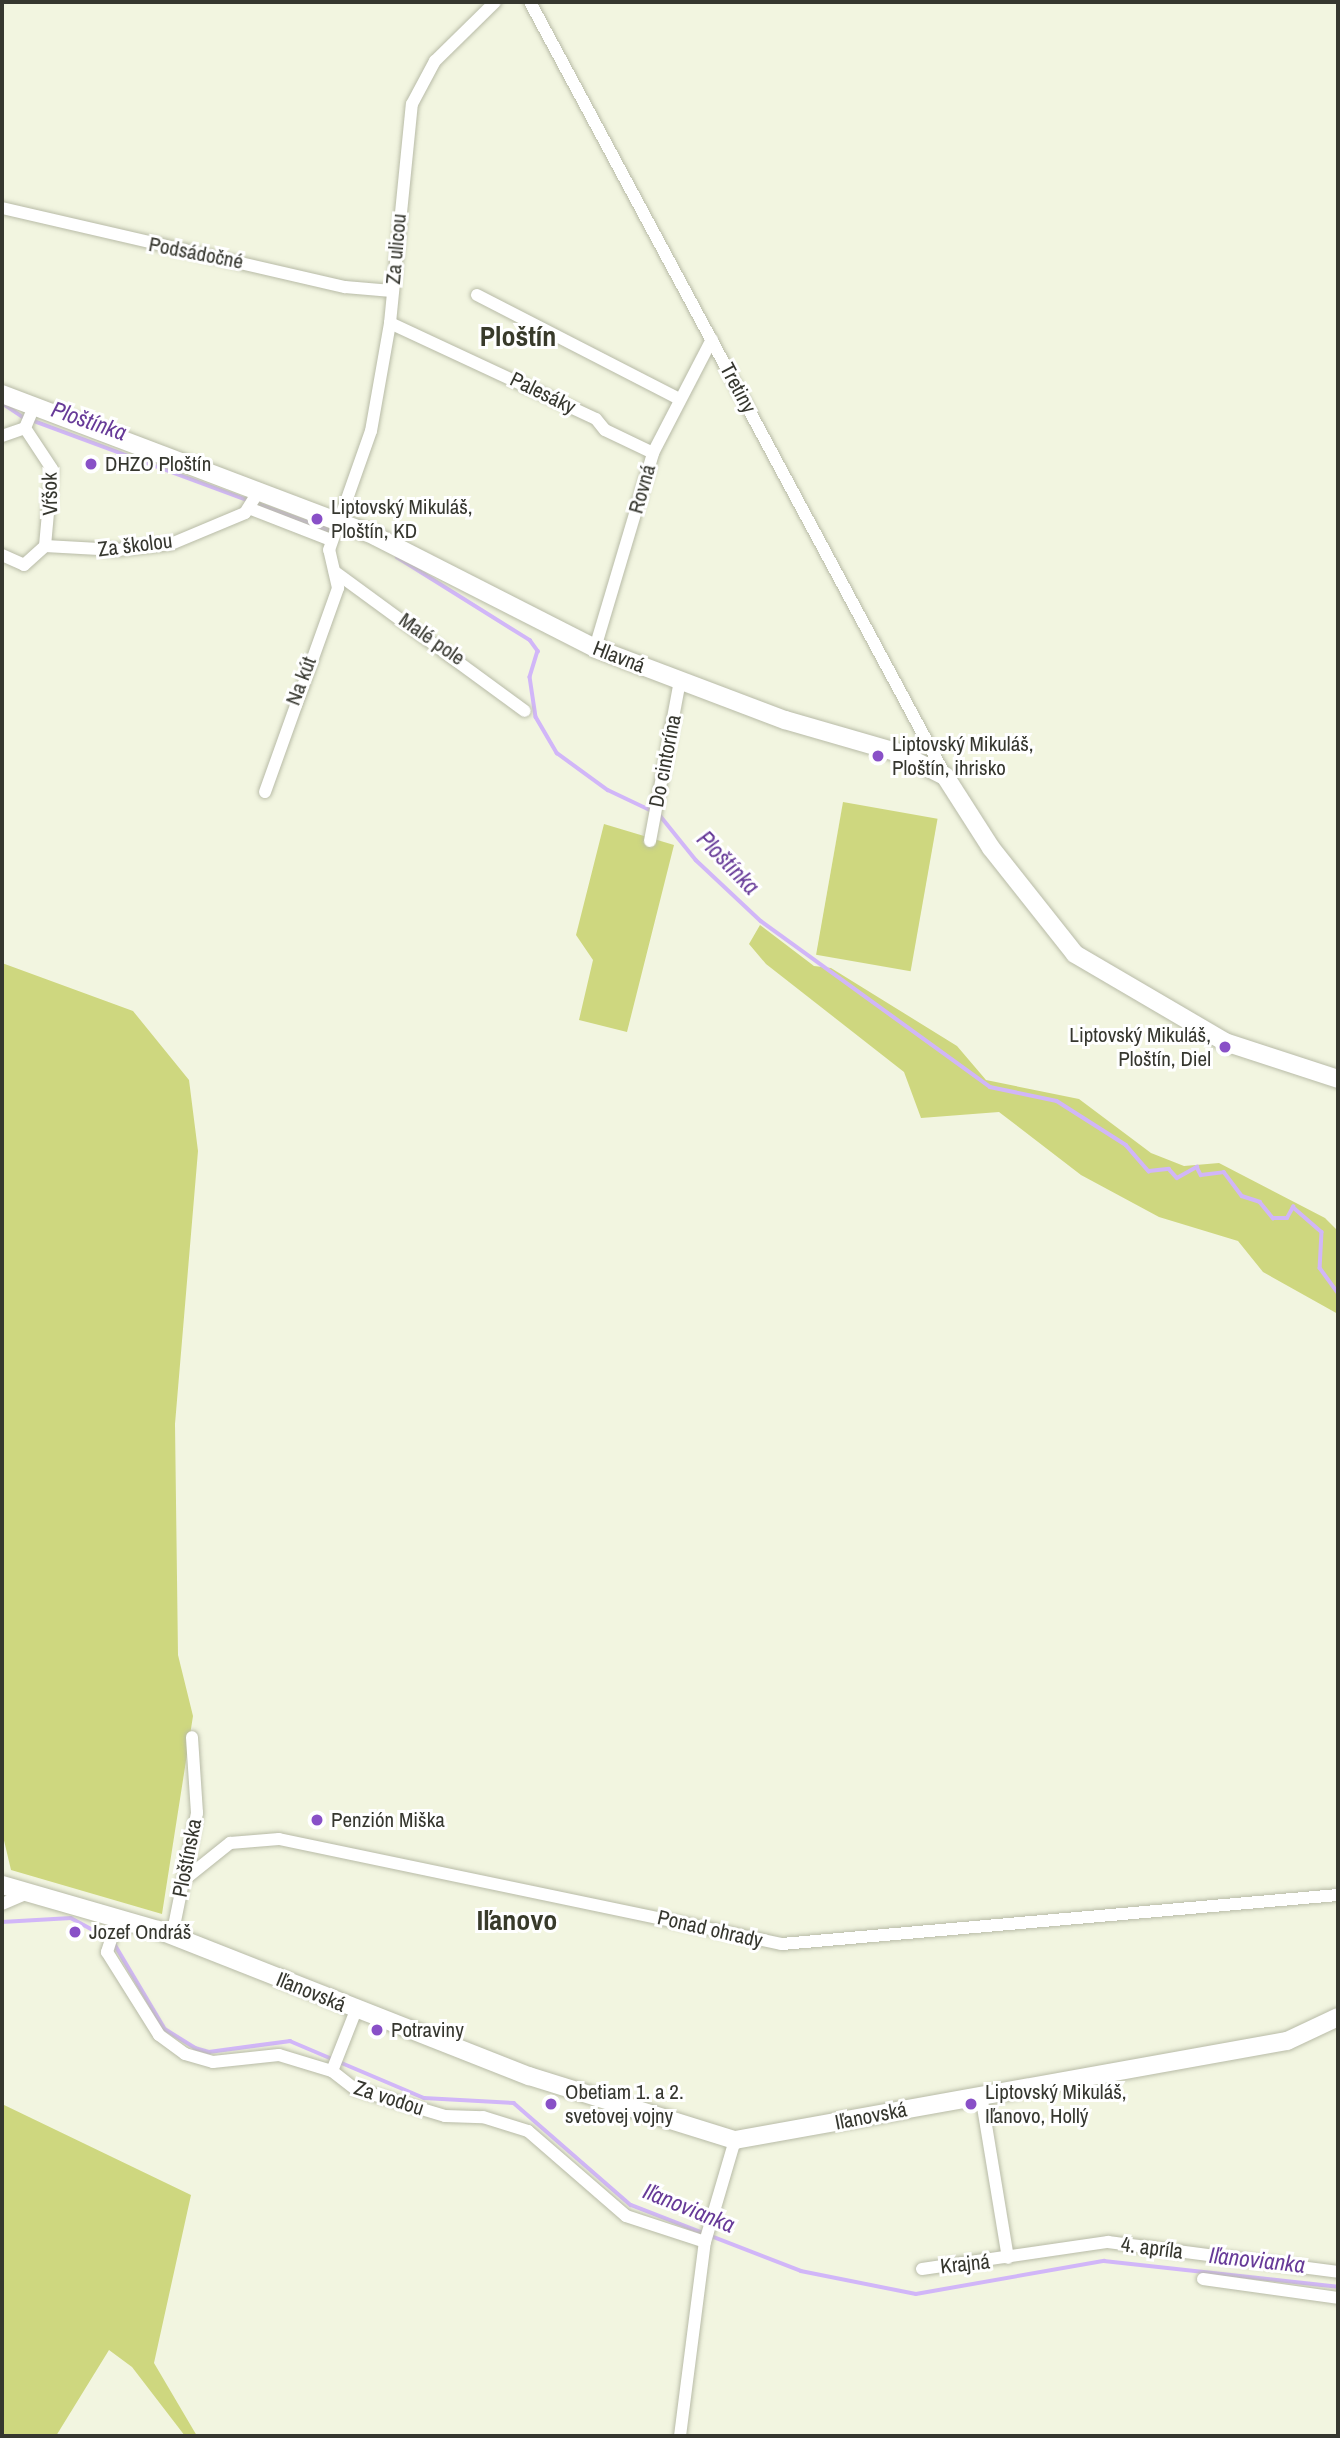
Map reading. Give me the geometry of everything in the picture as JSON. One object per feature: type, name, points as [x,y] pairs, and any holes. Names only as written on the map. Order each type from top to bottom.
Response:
[{"type":"street","name":"Za ulicou","points":[[332,528],[371,431],[390,323],[412,104],[435,61],[495,2]]},
{"type":"street","name":"Tretiny","points":[[530,2],[945,776]]},
{"type":"street","name":"Podsádočné","points":[[2,208],[345,288],[392,291]]},
{"type":"street","points":[[477,295],[677,398]]},
{"type":"street","name":"Palesáky","points":[[390,323],[596,419],[605,430],[653,453]]},
{"type":"street","name":"Rovná","points":[[595,648],[653,453],[677,398],[712,338]]},
{"type":"street","name":"Hlavná","points":[[2,394],[29,418],[332,528],[595,648],[914,760],[945,776]]},
{"type":"street","points":[[2,436],[29,418]]},
{"type":"street","name":"Vŕšok","points":[[29,418],[52,469],[45,546]]},
{"type":"street","points":[[255,501],[332,528]]},
{"type":"street","name":"Za školou","points":[[45,546],[93,550],[171,544],[255,501]]},
{"type":"street","name":"Na kút","points":[[265,792],[336,594],[332,528]]},
{"type":"street","points":[[2,555],[24,565],[45,546]]},
{"type":"street","name":"Malé pole","points":[[334,572],[525,711]]},
{"type":"street","name":"Do cintorína","points":[[650,841],[680,680]]},
{"type":"street","points":[[945,776],[991,848],[1075,954],[1226,1042],[1338,1079]]},
{"type":"street","name":"Ploštínska","points":[[172,1936],[197,1813],[192,1737]]},
{"type":"street","name":"Ponad ohrady","points":[[185,1879],[230,1843],[279,1839],[782,1944],[1338,1895]]},
{"type":"street","name":"Iľanovská","points":[[2,1885],[112,1931],[172,1936],[356,2010],[565,2088],[735,2140],[1287,2041],[1338,2017]]},
{"type":"street","points":[[2,1904],[26,1894]]},
{"type":"street","name":"Za vodou","points":[[112,1931],[159,2035],[185,2054],[213,2062],[279,2055],[334,2065],[355,2089],[445,2116],[482,2117],[528,2130],[626,2216],[707,2236]]},
{"type":"street","points":[[334,2065],[356,2010]]},
{"type":"street","points":[[981,2095],[1008,2258]]},
{"type":"street","points":[[680,2436],[707,2236],[735,2140]]},
{"type":"street","name":"4. apríla","points":[[1008,2258],[1108,2242],[1297,2280],[1338,2298]]},
{"type":"street","name":"Krajná","points":[[922,2269],[1008,2258]]},
{"type":"street","name":"4. apríla","points":[[1203,2279],[1297,2280],[1338,2272]]},
{"type":"green space","points":[[843,802],[938,819],[911,971],[816,955]]},
{"type":"green space","points":[[604,824],[674,845],[627,1032],[579,1020],[593,960],[576,935]]},
{"type":"green space","points":[[760,925],[814,966],[831,968],[957,1046],[986,1080],[1079,1099],[1151,1153],[1184,1166],[1219,1163],[1325,1218],[1338,1231],[1338,1314],[1263,1272],[1238,1241],[1159,1217],[1081,1175],[999,1112],[921,1118],[904,1072],[766,964],[749,944]]},
{"type":"green space","points":[[2,963],[133,1011],[189,1080],[198,1151],[175,1424],[178,1655],[193,1716],[162,1914],[11,1870],[2,1832]]},
{"type":"green space","points":[[2,2104],[191,2195],[154,2363],[197,2436],[185,2436],[132,2367],[109,2350],[56,2436],[2,2436]]},
{"type":"waterway","name":"Ploštínka","points":[[2,403],[23,417],[332,531]]},
{"type":"waterway","name":"Ploštínka","points":[[397,557],[530,640],[538,651],[530,677],[536,717],[557,753],[608,790],[652,811]]},
{"type":"waterway","name":"Ploštínka","points":[[659,814],[696,860],[761,921],[990,1087],[1057,1101],[1126,1145],[1149,1171],[1169,1169],[1177,1178],[1197,1167],[1201,1175],[1224,1172],[1242,1196],[1260,1202],[1273,1218],[1287,1218],[1293,1207],[1322,1232],[1320,1268],[1338,1293]]},
{"type":"waterway","name":"Iľanovianka","points":[[2,1922],[71,1918],[108,1938]]},
{"type":"waterway","name":"Iľanovianka","points":[[114,1943],[165,2029],[195,2048],[209,2052],[290,2041],[424,2098],[514,2103],[631,2205],[801,2271],[916,2294],[1104,2261],[1338,2287]]},
{"type":"place","name":"DHZO Ploštín","points":[[91,464]]},
{"type":"place","name":"Liptovský Mikuláš, Ploštín, KD","points":[[317,519]]},
{"type":"place","name":"Liptovský Mikuláš, Ploštín, ihrisko","points":[[878,756]]},
{"type":"place","name":"Liptovský Mikuláš, Ploštín, Diel","points":[[1225,1047]]},
{"type":"place","name":"Penzión Miška","points":[[317,1820]]},
{"type":"place","name":"Jozef Ondráš","points":[[75,1932]]},
{"type":"place","name":"Potraviny","points":[[377,2030]]},
{"type":"place","name":"Obetiam 1. a 2. svetovej vojny","points":[[551,2104]]},
{"type":"place","name":"Liptovský Mikuláš, Iľanovo, Hollý","points":[[971,2104]]},
{"type":"district","name":"Ploštín","points":[[518,336]]},
{"type":"district","name":"Iľanovo","points":[[517,1920]]}]
